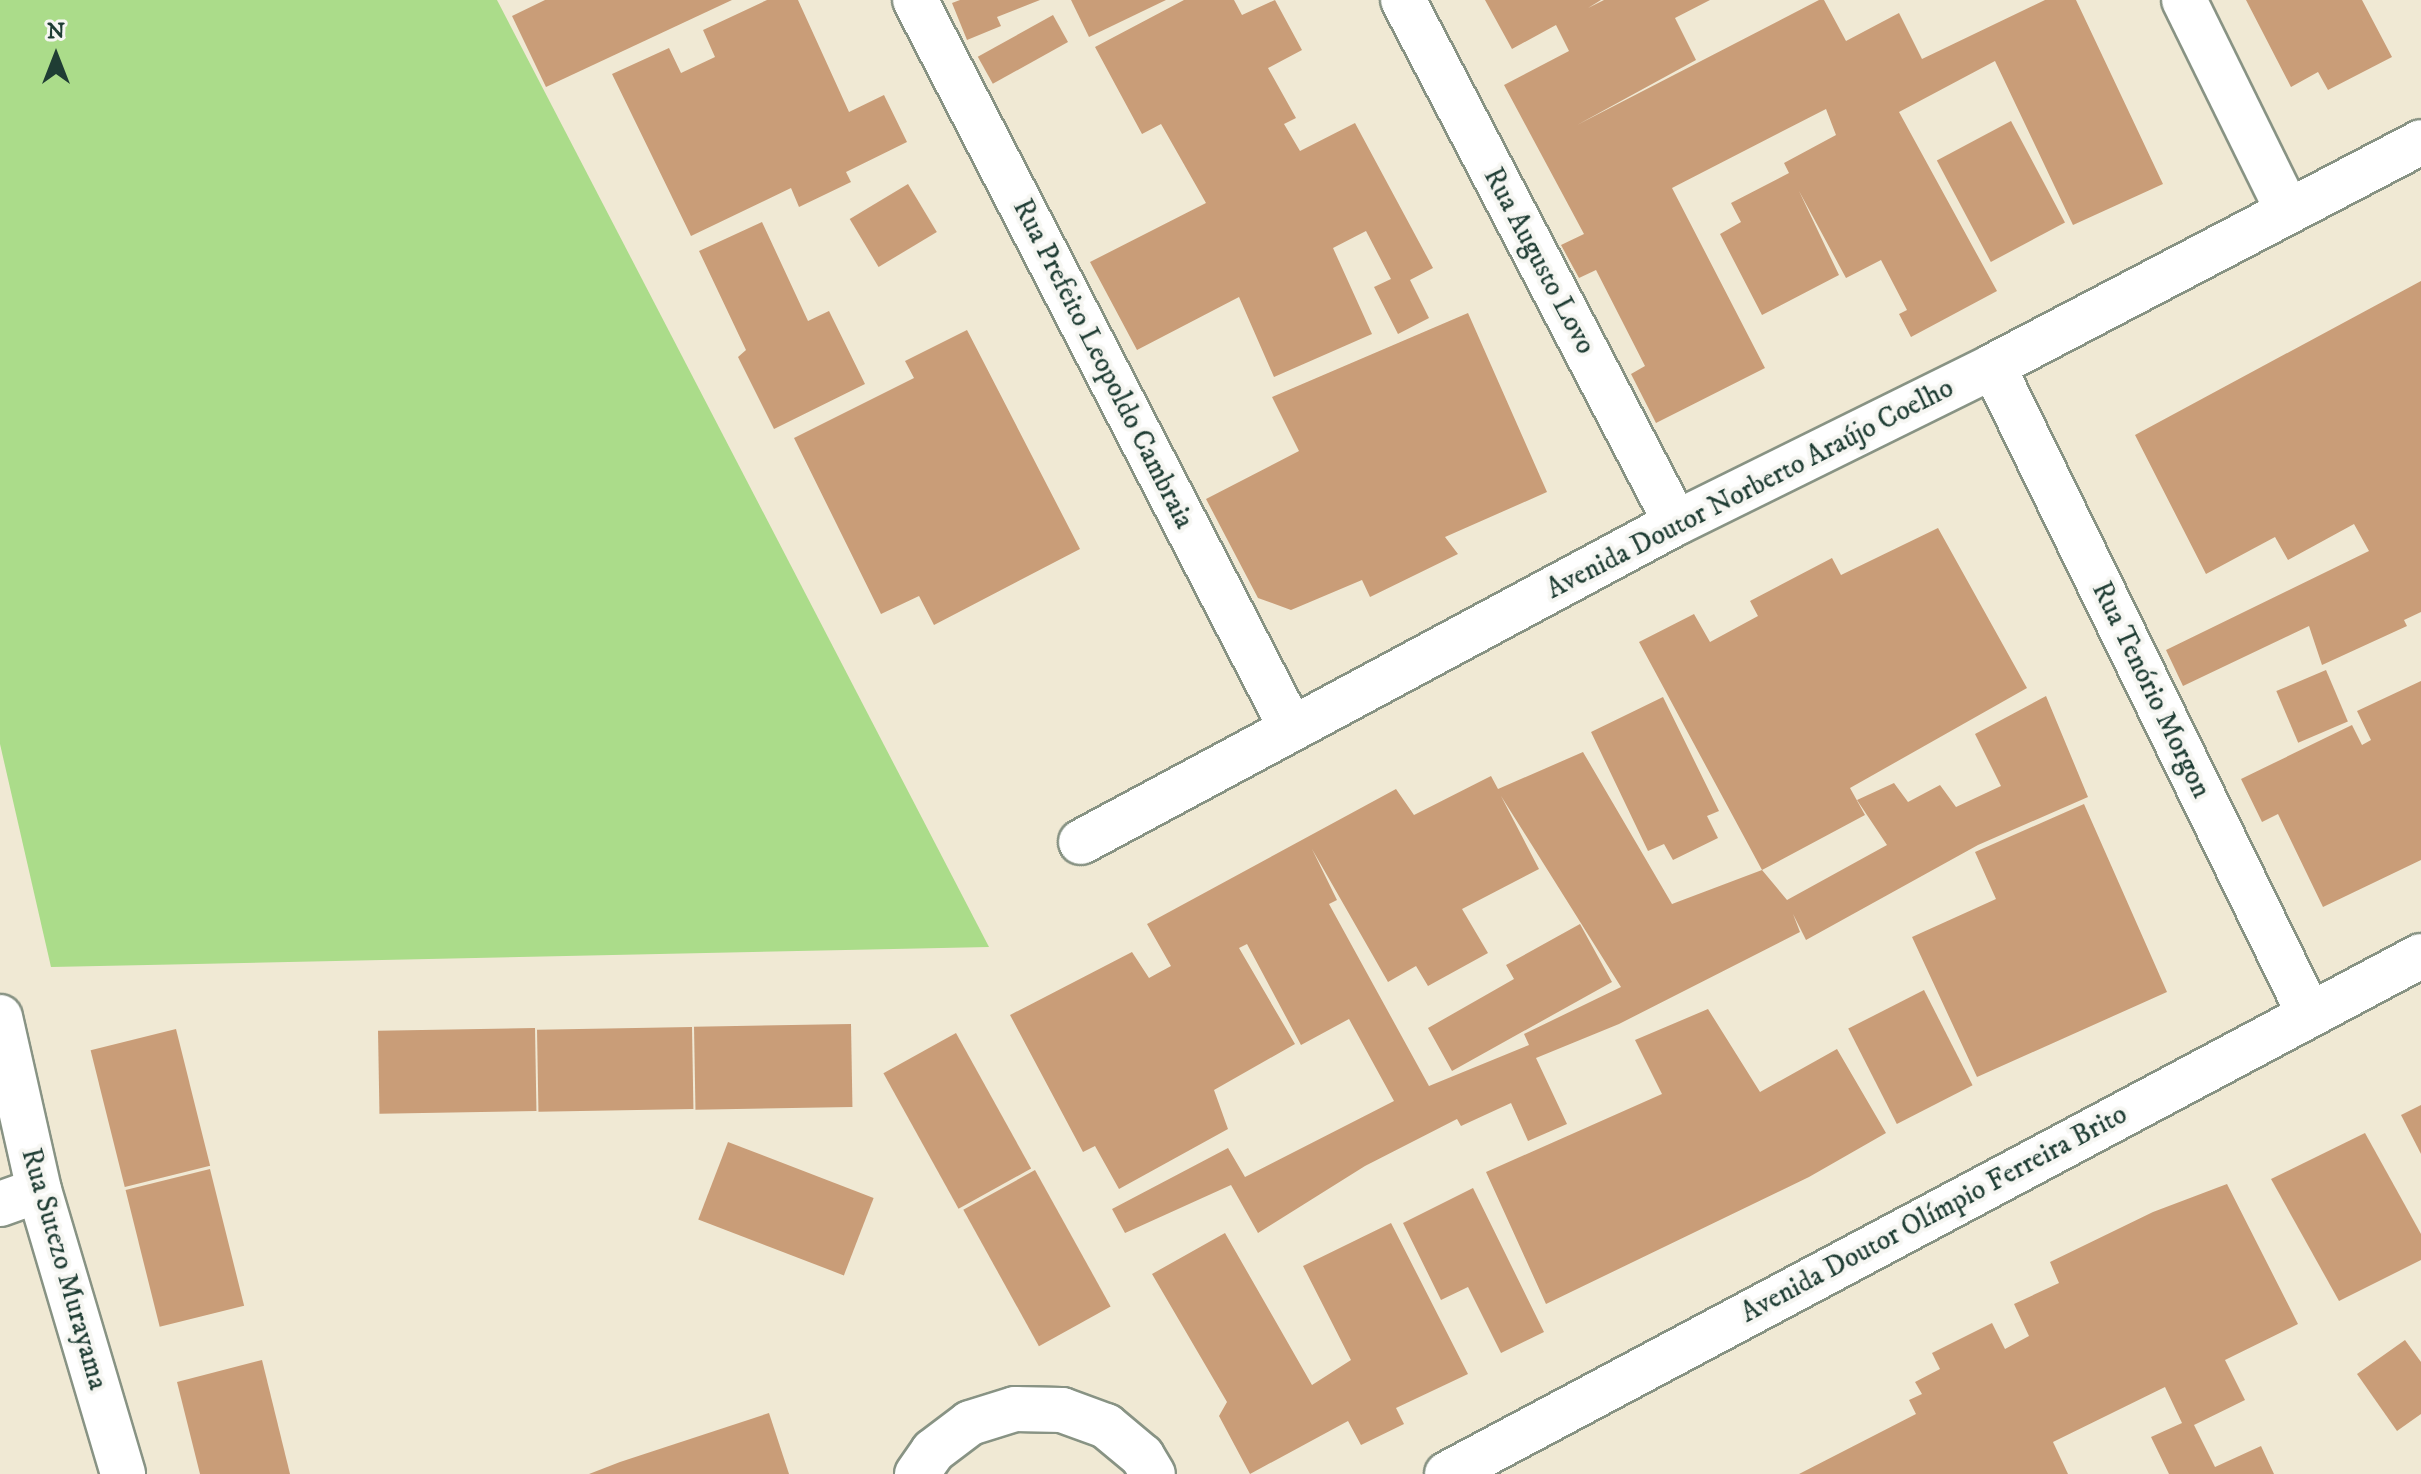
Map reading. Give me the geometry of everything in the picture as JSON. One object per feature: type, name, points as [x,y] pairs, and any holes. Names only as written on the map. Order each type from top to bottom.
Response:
[{"type":"street","name":"Rua Prefeito Leopoldo Cambraia","points":[[915,0],[1291,728]]},
{"type":"street","name":"Rua Augusto Lovo","points":[[1403,0],[1676,523]]},
{"type":"street","points":[[2184,0],[2288,211]]},
{"type":"street","name":"Avenida Doutor Norberto Araújo Coelho","points":[[1081,842],[1676,523],[1993,366],[2421,142]]},
{"type":"street","name":"Rua Tenório Morgon","points":[[1993,366],[2309,1014]]},
{"type":"street","name":"Avenida Doutor Olímpio Ferreira Brito","points":[[1447,1474],[2421,956]]},
{"type":"street","name":"Rua Sutezo Murayama","points":[[0,1017],[20,1197],[123,1474]]},
{"type":"street","points":[[917,1474],[933,1451],[970,1423],[1015,1409],[1062,1410],[1106,1426],[1142,1456],[1153,1474]]},
{"type":"green space","points":[[0,0],[497,0],[989,947],[51,967],[0,744]]},
{"type":"building","points":[[545,0],[732,0],[546,87],[512,16]]},
{"type":"building","points":[[767,0],[798,0],[849,112],[884,95],[907,142],[846,172],[851,182],[799,207],[791,188],[691,236],[612,74],[669,48],[681,73],[715,57],[703,30]]},
{"type":"building","points":[[960,0],[1040,0],[997,17],[1001,26],[967,40],[952,3]]},
{"type":"building","points":[[1071,0],[1166,0],[1089,37]]},
{"type":"building","points":[[1184,0],[1234,0],[1242,15],[1275,0],[1302,50],[1268,68],[1296,118],[1284,124],[1300,151],[1355,123],[1433,268],[1410,280],[1429,318],[1398,334],[1374,287],[1391,279],[1366,231],[1333,248],[1372,334],[1274,377],[1239,297],[1137,350],[1090,262],[1206,203],[1161,124],[1142,134],[1095,47]]},
{"type":"building","points":[[1485,0],[1601,0],[1588,8],[1604,0],[1710,0],[1675,18],[1696,60],[1577,125],[1819,0],[1824,0],[1846,41],[1899,13],[1922,59],[2045,0],[2076,0],[2163,184],[2073,225],[1995,61],[1899,112],[1997,291],[1911,337],[1899,314],[1907,310],[1881,260],[1846,278],[1799,191],[1839,275],[1762,315],[1720,234],[1741,222],[1731,203],[1789,173],[1784,163],[1836,135],[1826,109],[1672,188],[1765,368],[1656,423],[1631,374],[1645,366],[1596,270],[1579,278],[1561,245],[1584,234],[1504,85],[1569,51],[1556,25],[1512,49]]},
{"type":"building","points":[[2246,0],[2362,0],[2392,57],[2328,90],[2318,72],[2291,87]]},
{"type":"building","points":[[1053,15],[1068,42],[993,84],[978,57]]},
{"type":"building","points":[[2011,121],[2065,223],[1991,262],[1937,160]]},
{"type":"building","points":[[908,184],[937,232],[879,267],[850,219]]},
{"type":"building","points":[[762,222],[808,321],[829,311],[865,384],[774,429],[738,357],[746,350],[699,251]]},
{"type":"building","points":[[2421,281],[2421,612],[2404,620],[2407,626],[2322,665],[2309,626],[2183,686],[2166,650],[2369,551],[2354,524],[2288,560],[2275,537],[2206,574],[2135,435]]},
{"type":"building","points":[[1468,313],[1547,492],[1445,537],[1458,554],[1370,597],[1362,580],[1291,610],[1258,598],[1206,499],[1299,451],[1272,397]]},
{"type":"building","points":[[967,330],[1080,549],[934,625],[919,596],[881,614],[794,438],[914,378],[905,361]]},
{"type":"building","points":[[1938,528],[2027,688],[1850,788],[1865,815],[1762,870],[1639,642],[1694,614],[1710,642],[1758,616],[1750,601],[1832,558],[1841,575]]},
{"type":"building","points":[[2326,670],[2348,722],[2298,743],[2276,691]]},
{"type":"building","points":[[2421,681],[2421,860],[2323,907],[2278,814],[2262,822],[2241,779],[2352,725],[2362,745],[2371,740],[2357,711]]},
{"type":"building","points":[[2046,696],[2088,797],[1978,845],[1806,940],[1793,914],[1800,932],[1619,1024],[1536,1058],[1567,1124],[1528,1141],[1511,1103],[1461,1126],[1457,1119],[1365,1166],[1258,1233],[1231,1185],[1125,1233],[1112,1209],[1228,1148],[1245,1177],[1394,1101],[1349,1019],[1301,1045],[1247,944],[1239,948],[1295,1044],[1214,1090],[1228,1129],[1119,1189],[1095,1146],[1083,1152],[1010,1015],[1132,952],[1149,978],[1171,966],[1147,924],[1396,789],[1414,815],[1491,776],[1498,789],[1583,752],[1672,904],[1762,870],[1787,900],[1887,845],[1857,800],[1894,783],[1908,802],[1940,785],[1956,807],[2001,786],[1975,734]],"holes":[[[1501,796],[1621,987],[1524,1034],[1529,1045],[1429,1086],[1329,904],[1337,900],[1312,849],[1388,982],[1416,966],[1428,986],[1488,953],[1462,909],[1539,869]]]},
{"type":"building","points":[[1663,697],[1719,811],[1707,816],[1718,838],[1673,860],[1664,844],[1648,851],[1591,732]]},
{"type":"building","points":[[2084,804],[2167,992],[1977,1077],[1912,937],[1996,899],[1975,852]]},
{"type":"building","points":[[1580,924],[1612,982],[1452,1071],[1428,1028],[1514,979],[1506,965]]},
{"type":"building","points":[[1924,990],[1973,1085],[1897,1124],[1848,1029]]},
{"type":"building","points":[[1708,1009],[1760,1092],[1837,1049],[1886,1133],[1809,1177],[1546,1304],[1486,1172],[1662,1094],[1635,1040]]},
{"type":"building","points":[[851,1024],[852,1107],[695,1110],[694,1027]]},
{"type":"building","points":[[692,1027],[693,1109],[538,1112],[537,1030]]},
{"type":"building","points":[[535,1028],[536,1111],[379,1114],[378,1031]]},
{"type":"building","points":[[176,1029],[210,1166],[125,1187],[91,1050]]},
{"type":"building","points":[[956,1033],[1031,1169],[959,1209],[883,1073]]},
{"type":"building","points":[[2421,1105],[2421,1154],[2401,1115]]},
{"type":"building","points":[[2365,1133],[2421,1234],[2421,1260],[2339,1301],[2271,1179]]},
{"type":"building","points":[[728,1142],[874,1198],[844,1275],[698,1219]]},
{"type":"building","points":[[210,1169],[244,1306],[160,1327],[126,1190]]},
{"type":"building","points":[[1035,1170],[1111,1306],[1039,1346],[963,1210]]},
{"type":"building","points":[[2227,1184],[2298,1324],[2225,1360],[2245,1400],[2194,1425],[2215,1467],[2261,1446],[2274,1474],[2169,1474],[2151,1437],[2182,1423],[2165,1387],[2053,1442],[2068,1474],[1799,1474],[1916,1414],[1909,1400],[1922,1394],[1915,1382],[1940,1369],[1932,1353],[1992,1323],[2005,1349],[2029,1336],[2014,1304],[2059,1283],[2050,1262],[2153,1212]]},
{"type":"building","points":[[1473,1188],[1544,1332],[1501,1353],[1468,1287],[1441,1300],[1403,1223]]},
{"type":"building","points":[[1391,1223],[1468,1374],[1396,1408],[1404,1424],[1361,1445],[1348,1421],[1250,1474],[1219,1416],[1227,1402],[1152,1274],[1225,1233],[1312,1385],[1351,1360],[1303,1266]]},
{"type":"building","points":[[2405,1340],[2421,1362],[2421,1414],[2397,1431],[2357,1374]]},
{"type":"building","points":[[262,1360],[290,1474],[200,1474],[177,1382]]},
{"type":"building","points":[[769,1413],[789,1474],[589,1474],[620,1462]]}]
